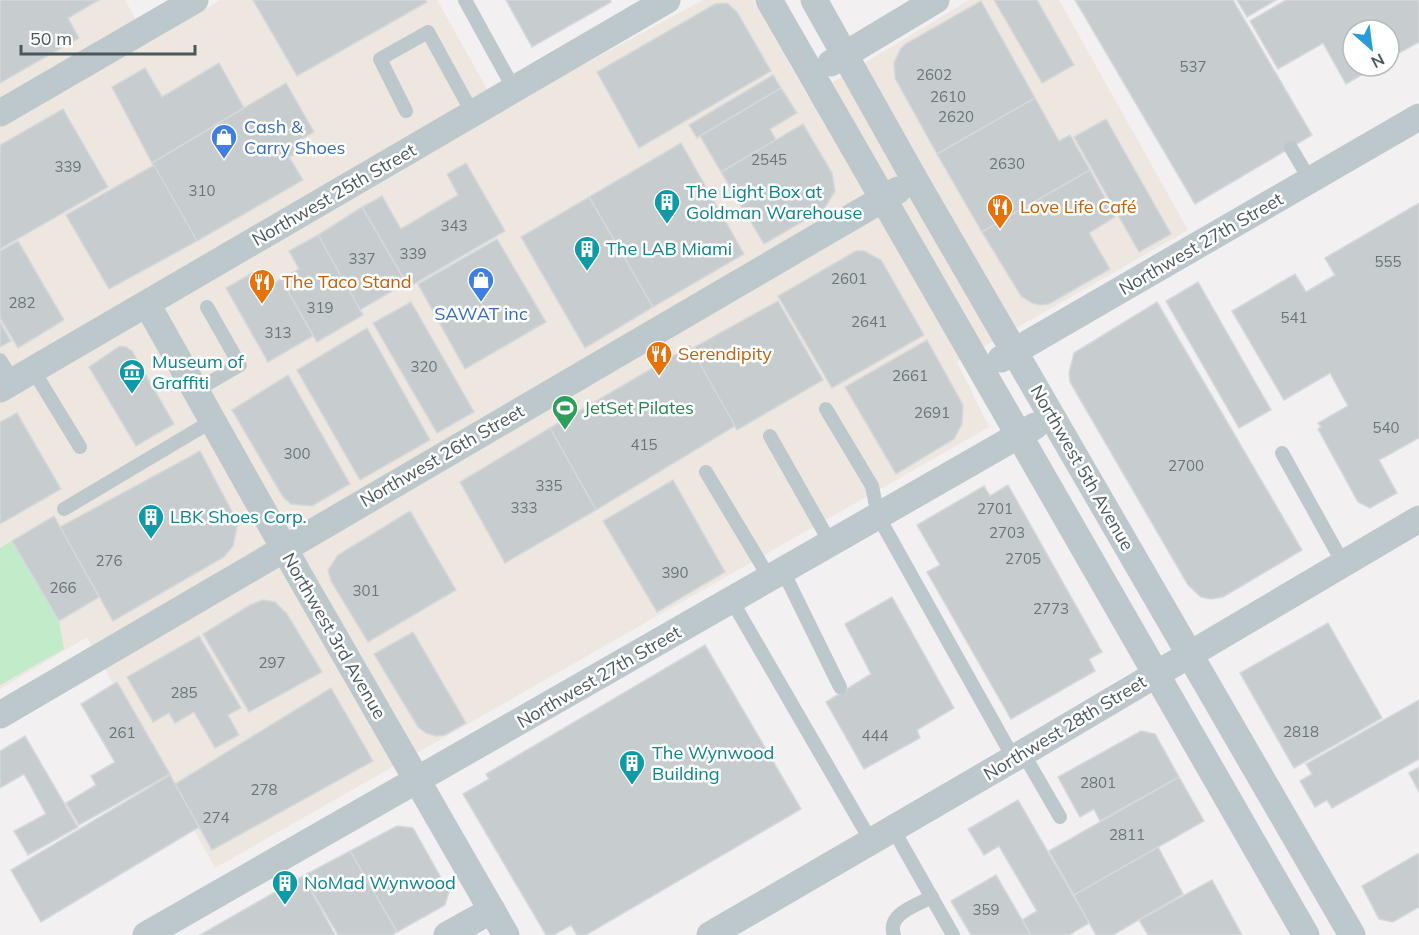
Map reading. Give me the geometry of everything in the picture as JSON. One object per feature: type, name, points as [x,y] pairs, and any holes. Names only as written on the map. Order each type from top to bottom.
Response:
[{"type":"street","points":[[0,113],[195,0]]},
{"type":"street","name":"Northwest 25th Street","points":[[12,375],[147,304],[667,0]]},
{"type":"street","points":[[769,0],[1306,935]]},
{"type":"street","name":"Northwest 5th Avenue","points":[[814,0],[915,180],[1352,935]]},
{"type":"street","points":[[813,76],[845,54],[936,0]]},
{"type":"street","name":"Northwest 27th Street","points":[[982,371],[1419,117]]},
{"type":"street","name":"Northwest 26th Street","points":[[0,715],[915,180]]},
{"type":"street","name":"Northwest 3rd Avenue","points":[[147,304],[284,549],[506,935]]},
{"type":"street","name":"Northwest 27th Street","points":[[146,935],[1052,417]]},
{"type":"street","name":"Northwest 28th Street","points":[[710,935],[1019,756],[1419,519]]},
{"type":"street","points":[[447,935],[492,910]]},
{"type":"lane","points":[[465,0],[514,89]]},
{"type":"lane","points":[[406,111],[380,59],[428,32],[472,114]]},
{"type":"lane","points":[[1291,148],[1310,180]]},
{"type":"lane","points":[[195,391],[240,365],[207,307]]},
{"type":"lane","points":[[12,375],[80,447]]},
{"type":"lane","points":[[826,409],[872,486],[878,516],[1019,756],[1060,818]]},
{"type":"lane","points":[[64,509],[212,421]]},
{"type":"lane","points":[[770,436],[831,544]]},
{"type":"lane","points":[[1282,453],[1343,563]]},
{"type":"lane","points":[[706,472],[776,575],[840,687]]},
{"type":"lane","points":[[732,601],[882,835],[932,897],[954,935]]},
{"type":"lane","points":[[894,935],[893,921],[898,916],[932,897]]},
{"type":"shaded area","points":[[0,0],[125,0],[149,43],[220,0],[437,0],[499,110],[703,0],[753,0],[808,97],[969,0],[1059,0],[1188,230],[957,362],[989,427],[215,868],[87,637],[0,689]]},
{"type":"green space","points":[[12,541],[59,621],[64,649],[0,685],[0,548]]},
{"type":"building","points":[[0,0],[99,0],[68,18],[79,38],[0,83]]},
{"type":"building","points":[[253,0],[425,0],[427,2],[297,76]]},
{"type":"building","points":[[506,0],[610,0],[611,2],[532,47]]},
{"type":"building","points":[[994,0],[1037,0],[1074,65],[1042,83]]},
{"type":"building","points":[[1075,0],[1233,0],[1312,135],[1195,204]]},
{"type":"building","points":[[1237,0],[1276,0],[1247,17]]},
{"type":"building","points":[[1286,0],[1419,0],[1419,42],[1401,52],[1401,18],[1341,18],[1341,75],[1323,43],[1278,69],[1250,21]]},
{"type":"building","points":[[981,1],[1035,98],[937,154],[895,78],[894,63],[901,48],[907,43]]},
{"type":"building","points":[[727,3],[737,12],[771,71],[639,148],[597,72],[715,4]]},
{"type":"building","points":[[219,63],[244,108],[152,163],[112,87],[145,68],[162,97]]},
{"type":"building","points":[[773,75],[781,88],[697,138],[689,125]]},
{"type":"building","points":[[1343,78],[1356,78],[1346,84]]},
{"type":"building","name":"Cash & Carry Shoes","points":[[286,83],[314,132],[296,142],[301,151],[289,157],[303,180],[197,241],[152,163]]},
{"type":"building","points":[[781,88],[797,113],[770,129],[776,140],[721,172],[700,136]]},
{"type":"building","points":[[1035,98],[1059,141],[1070,135],[1090,170],[982,232],[937,154]]},
{"type":"building","points":[[63,109],[108,187],[0,249],[0,145]]},
{"type":"building","points":[[1106,119],[1171,234],[1139,252],[1074,137]]},
{"type":"building","points":[[803,124],[832,173],[835,191],[824,209],[764,244],[721,172]]},
{"type":"building","name":"The Light Box at Goldman Warehouse","points":[[681,143],[744,254],[653,307],[589,197]]},
{"type":"building","points":[[466,163],[505,231],[409,287],[362,207],[382,196],[401,229],[458,195],[447,174]]},
{"type":"building","points":[[154,165],[197,241],[109,289],[66,215]]},
{"type":"building","points":[[1090,170],[1115,217],[1089,233],[1110,269],[1049,304],[1032,303],[1021,296],[982,232]]},
{"type":"building","name":"The LAB Miami","points":[[589,197],[653,307],[585,348],[521,237]]},
{"type":"building","points":[[1419,203],[1419,438],[1379,460],[1397,493],[1370,508],[1358,502],[1318,429],[1321,427],[1318,423],[1348,406],[1330,373],[1284,400],[1232,311],[1295,274],[1306,292],[1335,275],[1325,258]]},
{"type":"building","points":[[362,207],[406,283],[360,310],[318,235]]},
{"type":"building","points":[[318,235],[363,315],[317,342],[281,279],[299,269],[289,251]]},
{"type":"building","name":"SAWAT inc","points":[[497,239],[546,322],[465,369],[418,284]]},
{"type":"building","points":[[18,241],[64,320],[18,348],[0,318],[0,251]]},
{"type":"building","points":[[856,251],[864,251],[881,260],[924,335],[832,388],[778,296]]},
{"type":"building","points":[[252,273],[262,290],[281,279],[313,336],[268,362],[226,288]]},
{"type":"building","points":[[1198,282],[1271,410],[1239,428],[1166,301]]},
{"type":"building","points":[[778,301],[823,380],[737,430],[691,349]]},
{"type":"building","points":[[411,302],[474,412],[437,433],[373,323]]},
{"type":"building","points":[[1157,302],[1302,550],[1223,597],[1211,599],[1201,597],[1188,585],[1070,382],[1069,373],[1074,353]]},
{"type":"building","points":[[0,322],[11,341],[0,347]]},
{"type":"building","points":[[367,328],[430,440],[360,480],[297,370]]},
{"type":"building","points":[[927,340],[963,405],[962,424],[954,439],[896,474],[845,387]]},
{"type":"building","name":"Museum of Graffiti","points":[[120,346],[132,351],[174,424],[136,446],[89,367]]},
{"type":"building","points":[[690,346],[735,426],[596,510],[550,428]]},
{"type":"building","points":[[288,375],[350,484],[312,506],[291,504],[283,497],[232,410]]},
{"type":"building","points":[[17,413],[61,489],[0,524],[0,422]]},
{"type":"building","points":[[550,428],[596,510],[505,563],[460,482]]},
{"type":"building","name":"LBK Shoes Corp.","points":[[200,451],[238,523],[233,546],[224,557],[113,621],[60,527]]},
{"type":"building","points":[[673,480],[725,572],[657,612],[603,521]]},
{"type":"building","points":[[1008,485],[1102,652],[1089,659],[1095,671],[1011,719],[927,572],[940,565],[917,525],[984,486],[990,496]]},
{"type":"building","points":[[410,511],[456,590],[368,642],[331,581],[328,570],[338,555]]},
{"type":"building","points":[[54,516],[99,597],[59,621],[12,541]]},
{"type":"building","points":[[892,597],[954,708],[917,730],[920,738],[864,769],[826,702],[871,674],[845,624]]},
{"type":"building","points":[[263,600],[275,602],[287,614],[322,672],[249,712],[203,634],[250,605]]},
{"type":"building","points":[[1328,623],[1382,718],[1294,768],[1240,673]]},
{"type":"building","points":[[413,632],[466,723],[445,735],[436,736],[418,727],[374,654]]},
{"type":"building","points":[[199,636],[241,708],[228,715],[239,735],[215,748],[194,712],[175,723],[169,713],[153,722],[127,677]]},
{"type":"building","name":"The Wynwood Building","points":[[705,645],[801,809],[586,935],[577,935],[571,925],[554,935],[546,935],[463,794],[489,779],[486,774]]},
{"type":"building","points":[[117,682],[170,774],[79,825],[66,803],[96,785],[91,776],[115,762],[81,704]]},
{"type":"building","points":[[331,688],[373,761],[212,850],[175,784]]},
{"type":"building","points":[[1419,700],[1419,759],[1332,808],[1327,800],[1315,807],[1300,781],[1312,774],[1306,764]]},
{"type":"building","points":[[1141,731],[1155,734],[1179,777],[1100,821],[1094,809],[1080,817],[1058,777]]},
{"type":"building","points":[[25,736],[78,827],[28,855],[14,831],[46,814],[24,774],[0,788],[0,751]]},
{"type":"building","points":[[1419,767],[1419,792],[1409,773]]},
{"type":"building","points":[[170,775],[199,827],[41,922],[11,870]]},
{"type":"building","points":[[1179,777],[1204,821],[1074,895],[1049,851]]},
{"type":"building","points":[[1018,800],[1089,923],[1069,935],[1031,935],[1022,920],[1037,911],[999,846],[984,855],[968,829]]},
{"type":"building","points":[[397,826],[413,828],[449,892],[445,905],[397,932],[350,851]]},
{"type":"building","points":[[1158,847],[1183,894],[1113,935],[1096,935],[1074,895]]},
{"type":"building","points":[[350,851],[397,932],[392,935],[338,935],[303,876]]},
{"type":"building","points":[[1419,853],[1419,907],[1393,922],[1379,919],[1362,886]]},
{"type":"building","points":[[996,875],[1031,935],[971,935],[951,901]]},
{"type":"building","name":"NoMad Wynwood","points":[[303,876],[335,935],[200,935]]},
{"type":"building","points":[[1212,880],[1242,935],[1148,935],[1139,920]]},
{"type":"place","name":"Cash & Carry Shoes","points":[[224,160]]},
{"type":"place","name":"The Light Box at Goldman Warehouse","points":[[667,225]]},
{"type":"place","name":"Love Life Café","points":[[1000,230]]},
{"type":"place","name":"The LAB Miami","points":[[587,272]]},
{"type":"place","name":"SAWAT inc","points":[[481,303]]},
{"type":"place","name":"The Taco Stand","points":[[262,305]]},
{"type":"place","name":"Serendipity","points":[[659,377]]},
{"type":"place","name":"Museum of Graffiti","points":[[132,395]]},
{"type":"place","name":"JetSet Pilates","points":[[565,431]]},
{"type":"place","name":"LBK Shoes Corp.","points":[[151,540]]},
{"type":"place","name":"The Wynwood Building","points":[[632,786]]},
{"type":"place","name":"NoMad Wynwood","points":[[285,906]]}]
